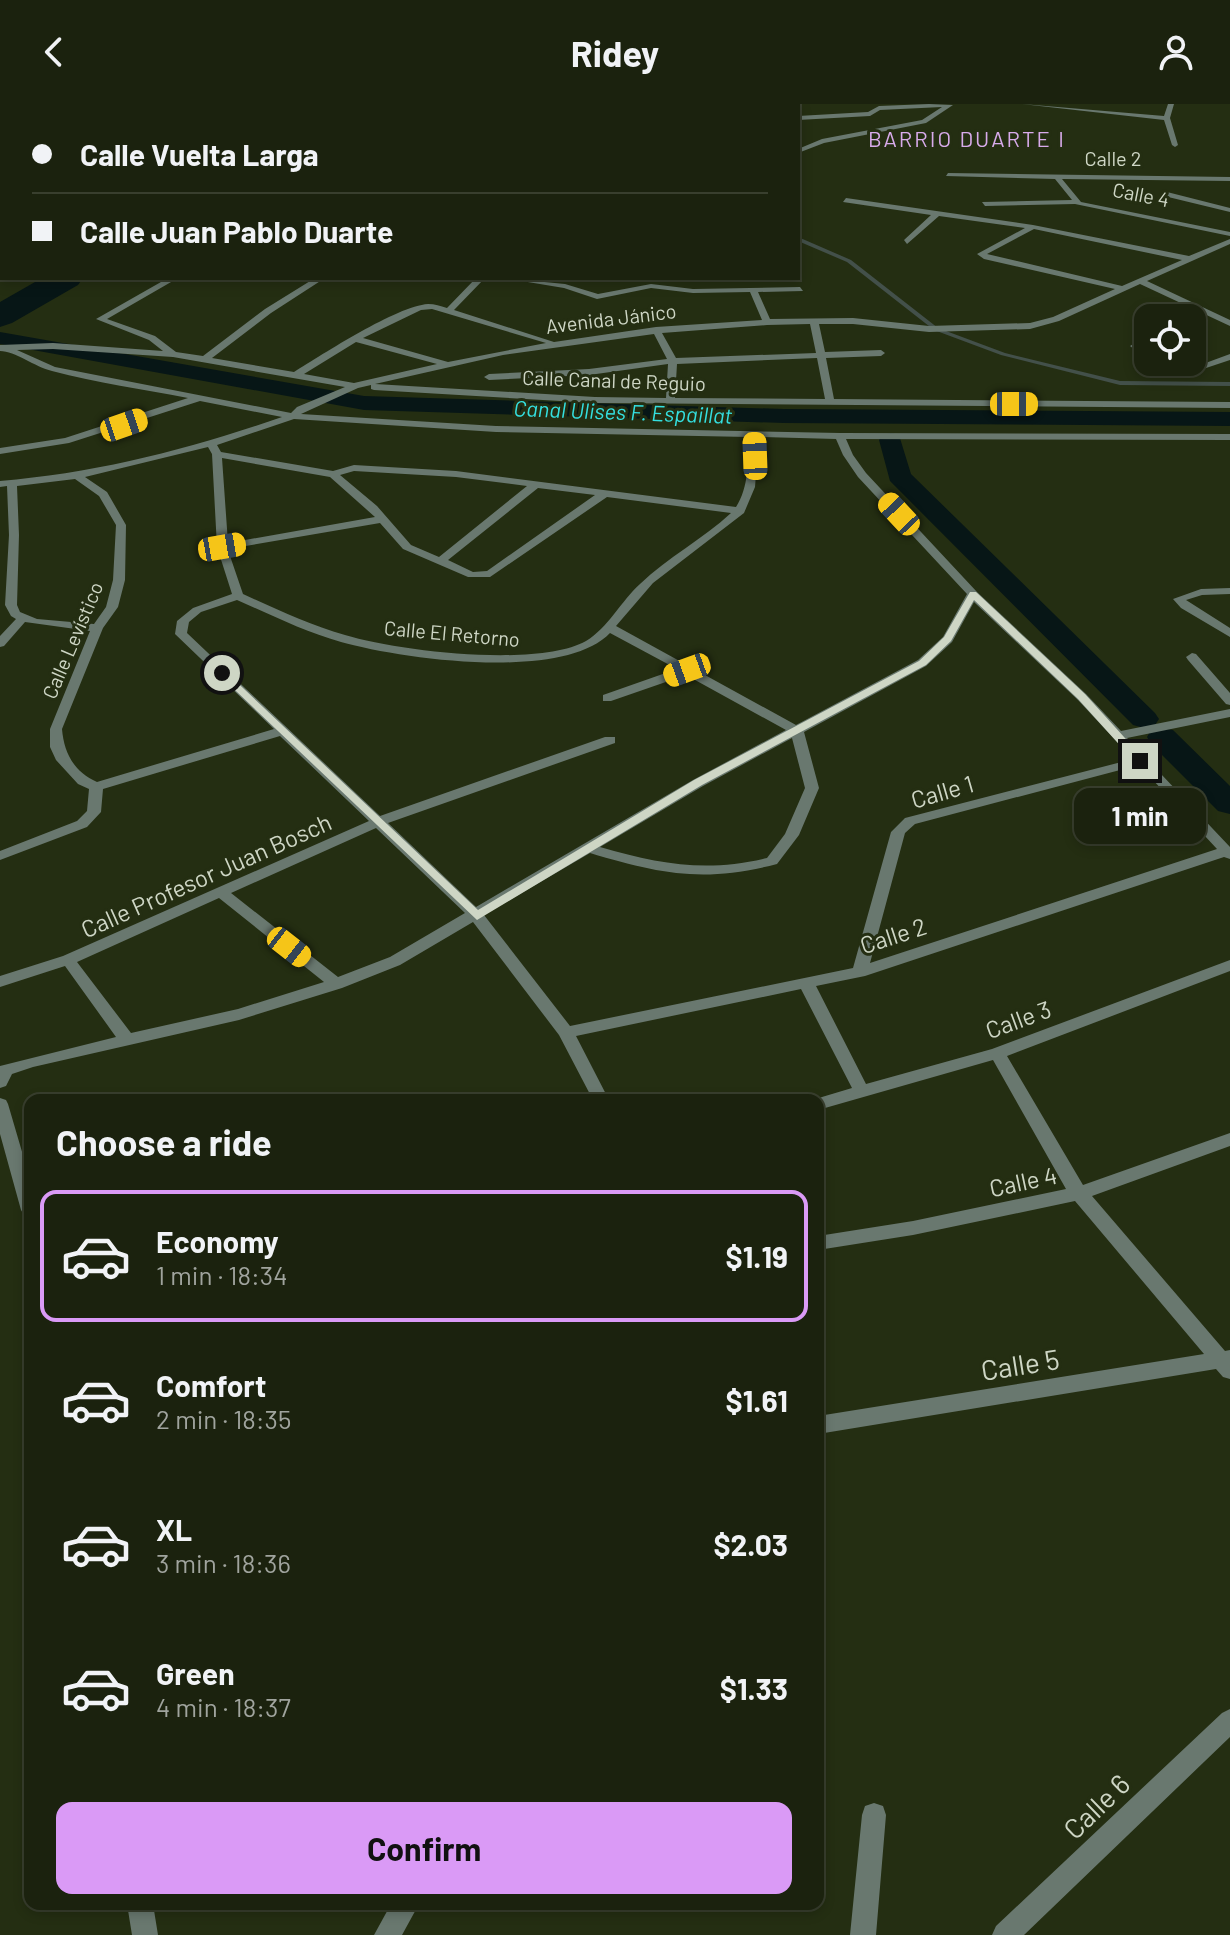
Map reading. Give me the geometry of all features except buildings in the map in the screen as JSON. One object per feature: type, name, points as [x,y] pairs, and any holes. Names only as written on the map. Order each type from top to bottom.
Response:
[{"type":"street","points":[[800,118],[870,114],[879,106],[953,104]]},
{"type":"street","points":[[800,150],[822,141],[924,122],[953,104]]},
{"type":"street","points":[[1025,104],[1167,118]]},
{"type":"street","points":[[1171,104],[1167,118],[1175,145]]},
{"type":"street","points":[[810,139],[822,141]]},
{"type":"street","name":"Calle 2","points":[[948,175],[1230,179]]},
{"type":"street","points":[[1057,177],[1075,202]]},
{"type":"street","points":[[1167,194],[1230,210]]},
{"type":"street","points":[[846,200],[1033,227],[1190,259]]},
{"type":"street","name":"Calle 4","points":[[985,204],[1075,202],[1230,234]]},
{"type":"street","points":[[907,242],[937,213]]},
{"type":"street","points":[[1033,227],[981,254],[1120,288]]},
{"type":"street","name":"Avenida Jánico","points":[[6,484],[76,475],[214,450],[344,389],[555,342],[656,330],[767,322],[853,321],[929,329],[1045,323],[1230,241]]},
{"type":"street","points":[[1215,248],[1230,255]]},
{"type":"street","points":[[170,280],[100,319],[152,338],[173,354]]},
{"type":"street","points":[[205,359],[314,280]]},
{"type":"street","points":[[450,309],[479,280]]},
{"type":"street","points":[[522,280],[565,286],[597,297],[648,282],[693,291],[800,289]]},
{"type":"street","points":[[1139,281],[1189,304]]},
{"type":"street","points":[[753,290],[767,322]]},
{"type":"street","points":[[294,376],[355,339],[419,308],[432,306],[555,342]]},
{"type":"street","points":[[1206,312],[1230,323]]},
{"type":"street","points":[[814,321],[830,402]]},
{"type":"street","points":[[656,330],[673,361],[670,401]]},
{"type":"street","points":[[355,339],[447,365]]},
{"type":"street","name":"Calle Canal de Reguio","points":[[4,348],[53,346],[173,354],[355,386],[595,400],[1230,405]]},
{"type":"street","points":[[4,348],[53,369],[200,398],[297,412],[496,429],[840,436],[1230,437]]},
{"type":"street","points":[[489,377],[589,372],[673,361],[881,353]]},
{"type":"street","points":[[1206,365],[1230,357]]},
{"type":"street","points":[[0,451],[66,441],[200,398]]},
{"type":"street","points":[[598,1094],[566,1032],[477,916],[181,634],[183,621],[197,610],[238,596],[222,547],[214,450],[333,474],[354,468],[456,474],[740,511],[748,500],[755,456],[754,434]]},
{"type":"street","points":[[840,436],[862,475],[973,594],[1082,697],[1228,853]]},
{"type":"street","points":[[333,474],[407,547],[472,575],[490,574],[607,492]]},
{"type":"street","name":"Calle Levístico","points":[[76,475],[103,494],[121,525],[119,580],[112,607],[97,628],[56,729],[57,747],[63,760],[83,781],[96,787]]},
{"type":"street","points":[[6,484],[14,535],[6,607],[22,619],[97,628]]},
{"type":"street","points":[[439,562],[536,484]]},
{"type":"street","name":"Calle El Retorno","points":[[238,596],[267,612],[349,641],[476,657],[535,659],[587,646],[609,627],[632,597],[668,565],[721,530],[740,511]]},
{"type":"street","points":[[222,547],[382,519]]},
{"type":"street","points":[[0,538],[14,535]]},
{"type":"street","points":[[1230,591],[1201,592],[1179,599],[1185,606],[1230,633]]},
{"type":"street","points":[[3,1076],[127,1040],[239,1014],[336,984],[395,961],[477,916],[698,783],[922,663],[948,639],[973,594]]},
{"type":"street","points":[[0,643],[22,619]]},
{"type":"street","points":[[589,848],[638,863],[683,869],[722,871],[772,861],[792,835],[812,788],[797,731],[609,627]]},
{"type":"street","points":[[1192,657],[1230,701]]},
{"type":"street","points":[[607,698],[687,670]]},
{"type":"street","points":[[1117,736],[1230,713]]},
{"type":"street","points":[[0,856],[82,824],[94,812],[96,787],[282,731]]},
{"type":"street","name":"Calle Profesor Juan Bosch","points":[[0,982],[68,960],[380,821],[610,740]]},
{"type":"street","name":"Calle 1","points":[[860,972],[898,832],[910,821],[1140,761]]},
{"type":"street","name":"Calle 2","points":[[566,1032],[860,972],[1228,853]]},
{"type":"street","points":[[219,891],[336,984]]},
{"type":"street","points":[[68,960],[127,1040]]},
{"type":"street","name":"Calle 3","points":[[824,1102],[997,1053],[1230,965]]},
{"type":"street","points":[[806,983],[862,1092]]},
{"type":"street","points":[[997,1053],[1080,1193],[1227,1363]]},
{"type":"street","points":[[0,1104],[24,1189]]},
{"type":"street","name":"Calle 4","points":[[824,1242],[913,1228],[1080,1193],[1230,1139]]},
{"type":"street","name":"Calle 5","points":[[824,1424],[1227,1363]]},
{"type":"street","name":"Calle 6","points":[[1005,1935],[1230,1721]]},
{"type":"street","points":[[863,1935],[874,1815]]},
{"type":"street","points":[[141,1910],[145,1935]]},
{"type":"street","points":[[387,1935],[402,1910]]},
{"type":"waterway","points":[[800,240],[849,261],[936,329],[1003,354],[1120,383],[1230,384]]},
{"type":"waterway","points":[[0,316],[63,280]]},
{"type":"waterway","name":"Canal Ulises F. Espaillat","points":[[0,338],[364,403],[784,416],[1230,419]]},
{"type":"waterway","points":[[891,440],[899,476],[1144,719]]},
{"type":"waterway","points":[[1162,737],[1230,804]]},
{"type":"district","name":"BARRIO DUARTE I","points":[[967,138]]},
{"type":"route","points":[[222,673],[477,916],[698,783],[922,663],[948,639],[973,594],[1082,697],[1140,761]]}]
